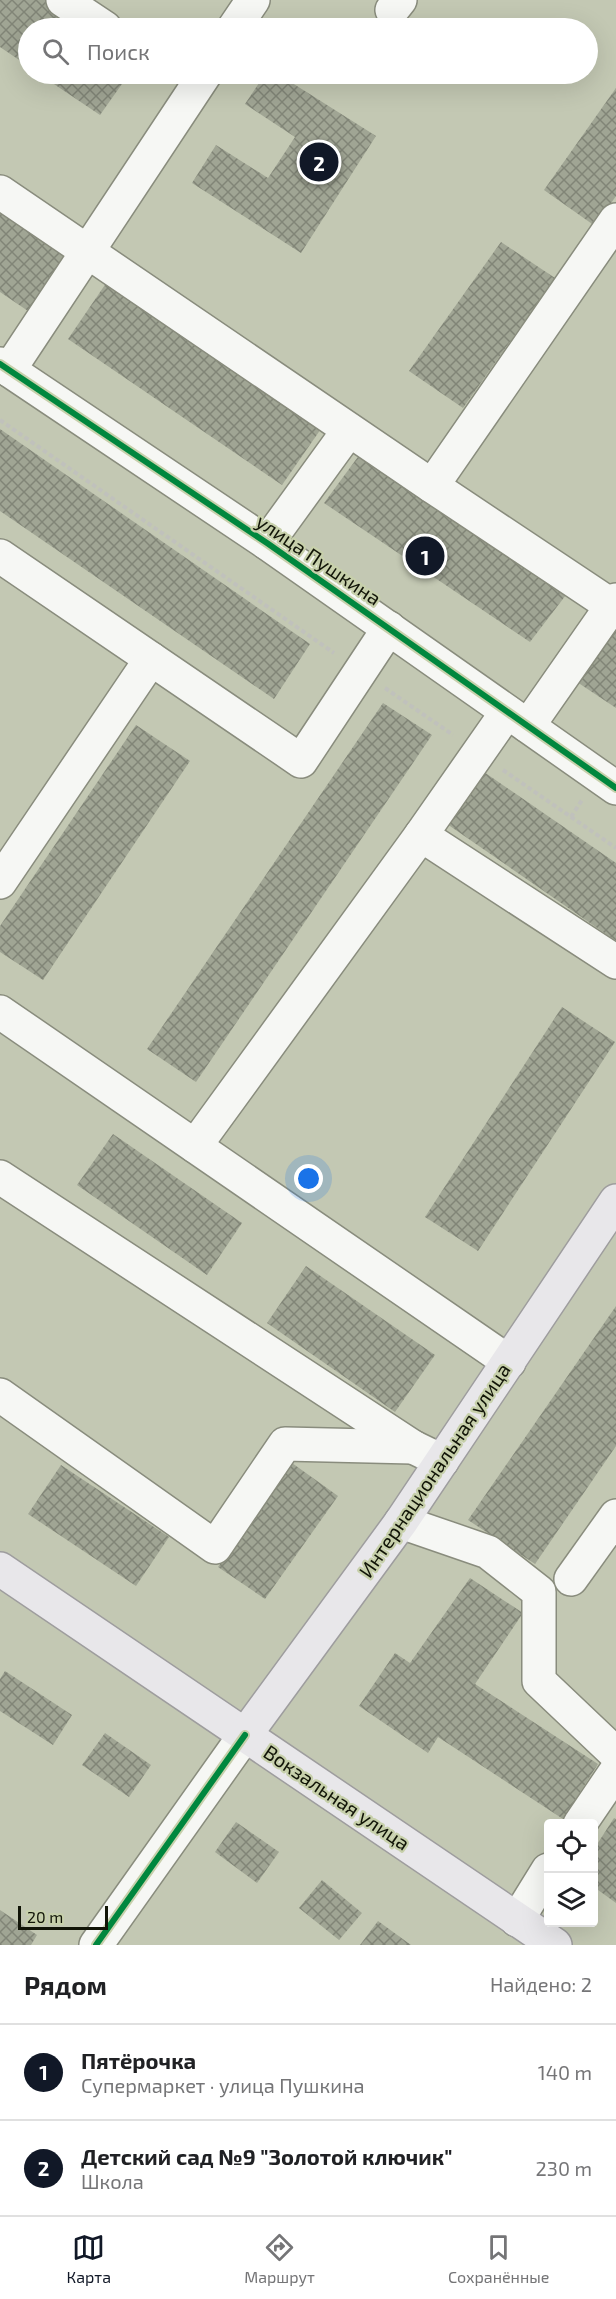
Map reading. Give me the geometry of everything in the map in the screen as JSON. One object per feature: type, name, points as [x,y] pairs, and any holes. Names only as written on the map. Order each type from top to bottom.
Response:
[{"type":"main road","name":"Интернациональная улица","points":[[245,1735],[401,1522],[616,1201]]},
{"type":"main road","name":"Вокзальная улица","points":[[0,1569],[555,1945]]},
{"type":"street","points":[[63,0],[90,18]]},
{"type":"street","points":[[241,18],[253,0]]},
{"type":"street","points":[[4,368],[89,251],[198,84]]},
{"type":"street","points":[[0,192],[432,486],[614,603],[518,719],[478,753],[195,1146]]},
{"type":"street","points":[[432,486],[616,220]]},
{"type":"street","name":"улица Пушкина","points":[[4,368],[267,543],[616,788]]},
{"type":"street","points":[[267,543],[349,430]]},
{"type":"street","points":[[0,556],[301,761],[389,628]]},
{"type":"street","points":[[0,882],[9,848],[152,659]]},
{"type":"street","points":[[421,835],[616,962]]},
{"type":"street","points":[[0,1012],[509,1362]]},
{"type":"street","points":[[0,1177],[413,1447],[442,1461]]},
{"type":"street","points":[[0,1395],[215,1546],[285,1444],[413,1447]]},
{"type":"street","points":[[571,1579],[616,1516]]},
{"type":"street","points":[[401,1522],[488,1552],[539,1592],[539,1681],[616,1754]]},
{"type":"street","points":[[96,1945],[245,1735]]},
{"type":"street","points":[[585,1819],[610,1792]]},
{"type":"street","points":[[518,1920],[547,1873]]},
{"type":"path","points":[[0,420],[616,848]]},
{"type":"building","points":[[0,0],[45,0],[71,18],[18,18],[18,59],[0,47]]},
{"type":"building","points":[[54,84],[122,84],[100,115]]},
{"type":"building","points":[[258,84],[294,84],[376,136],[301,253],[192,183],[216,145],[268,178],[295,137],[245,104]]},
{"type":"building","points":[[616,88],[616,196],[595,226],[544,190]]},
{"type":"building","points":[[0,206],[69,254],[28,311],[0,292]]},
{"type":"building","points":[[501,242],[555,278],[463,408],[409,371]]},
{"type":"building","points":[[111,276],[323,426],[282,485],[68,339]]},
{"type":"building","points":[[0,429],[310,644],[274,699],[0,511]]},
{"type":"building","points":[[363,450],[569,591],[530,642],[324,503]]},
{"type":"building","points":[[616,626],[616,708],[577,682]]},
{"type":"building","points":[[383,703],[432,735],[196,1082],[147,1049]]},
{"type":"building","points":[[136,725],[190,761],[43,980],[0,952],[0,926]]},
{"type":"building","points":[[484,772],[616,863],[616,941],[447,824]]},
{"type":"building","points":[[562,1007],[615,1042],[478,1251],[425,1217]]},
{"type":"building","points":[[113,1134],[242,1223],[207,1275],[77,1185]]},
{"type":"building","points":[[306,1266],[435,1355],[395,1412],[267,1323]]},
{"type":"building","points":[[616,1306],[616,1446],[535,1564],[468,1520]]},
{"type":"building","points":[[292,1463],[338,1496],[265,1599],[218,1567]]},
{"type":"building","points":[[61,1465],[169,1537],[136,1586],[28,1514]]},
{"type":"building","points":[[470,1578],[523,1613],[475,1684],[598,1764],[563,1819],[438,1737],[428,1753],[359,1706],[395,1653],[410,1663]]},
{"type":"building","points":[[5,1671],[72,1715],[53,1745],[0,1711],[0,1679]]},
{"type":"building","points":[[105,1733],[151,1765],[129,1797],[82,1765]]},
{"type":"building","points":[[614,1818],[616,1819],[616,1903],[598,1890],[598,1843]]},
{"type":"building","points":[[236,1822],[279,1852],[257,1883],[215,1852]]},
{"type":"building","points":[[322,1880],[362,1913],[339,1940],[299,1908]]},
{"type":"building","points":[[0,1910],[37,1935],[31,1945],[0,1945]]},
{"type":"building","points":[[378,1921],[411,1945],[360,1945]]},
{"type":"cycle path","points":[[0,364],[267,543],[616,788]]},
{"type":"cycle path","points":[[96,1945],[245,1735]]},
{"type":"place","name":"Детский сад №9 \"Золотой ключик\"","points":[[319,162]]},
{"type":"place","name":"Пятёрочка","points":[[425,556]]}]
